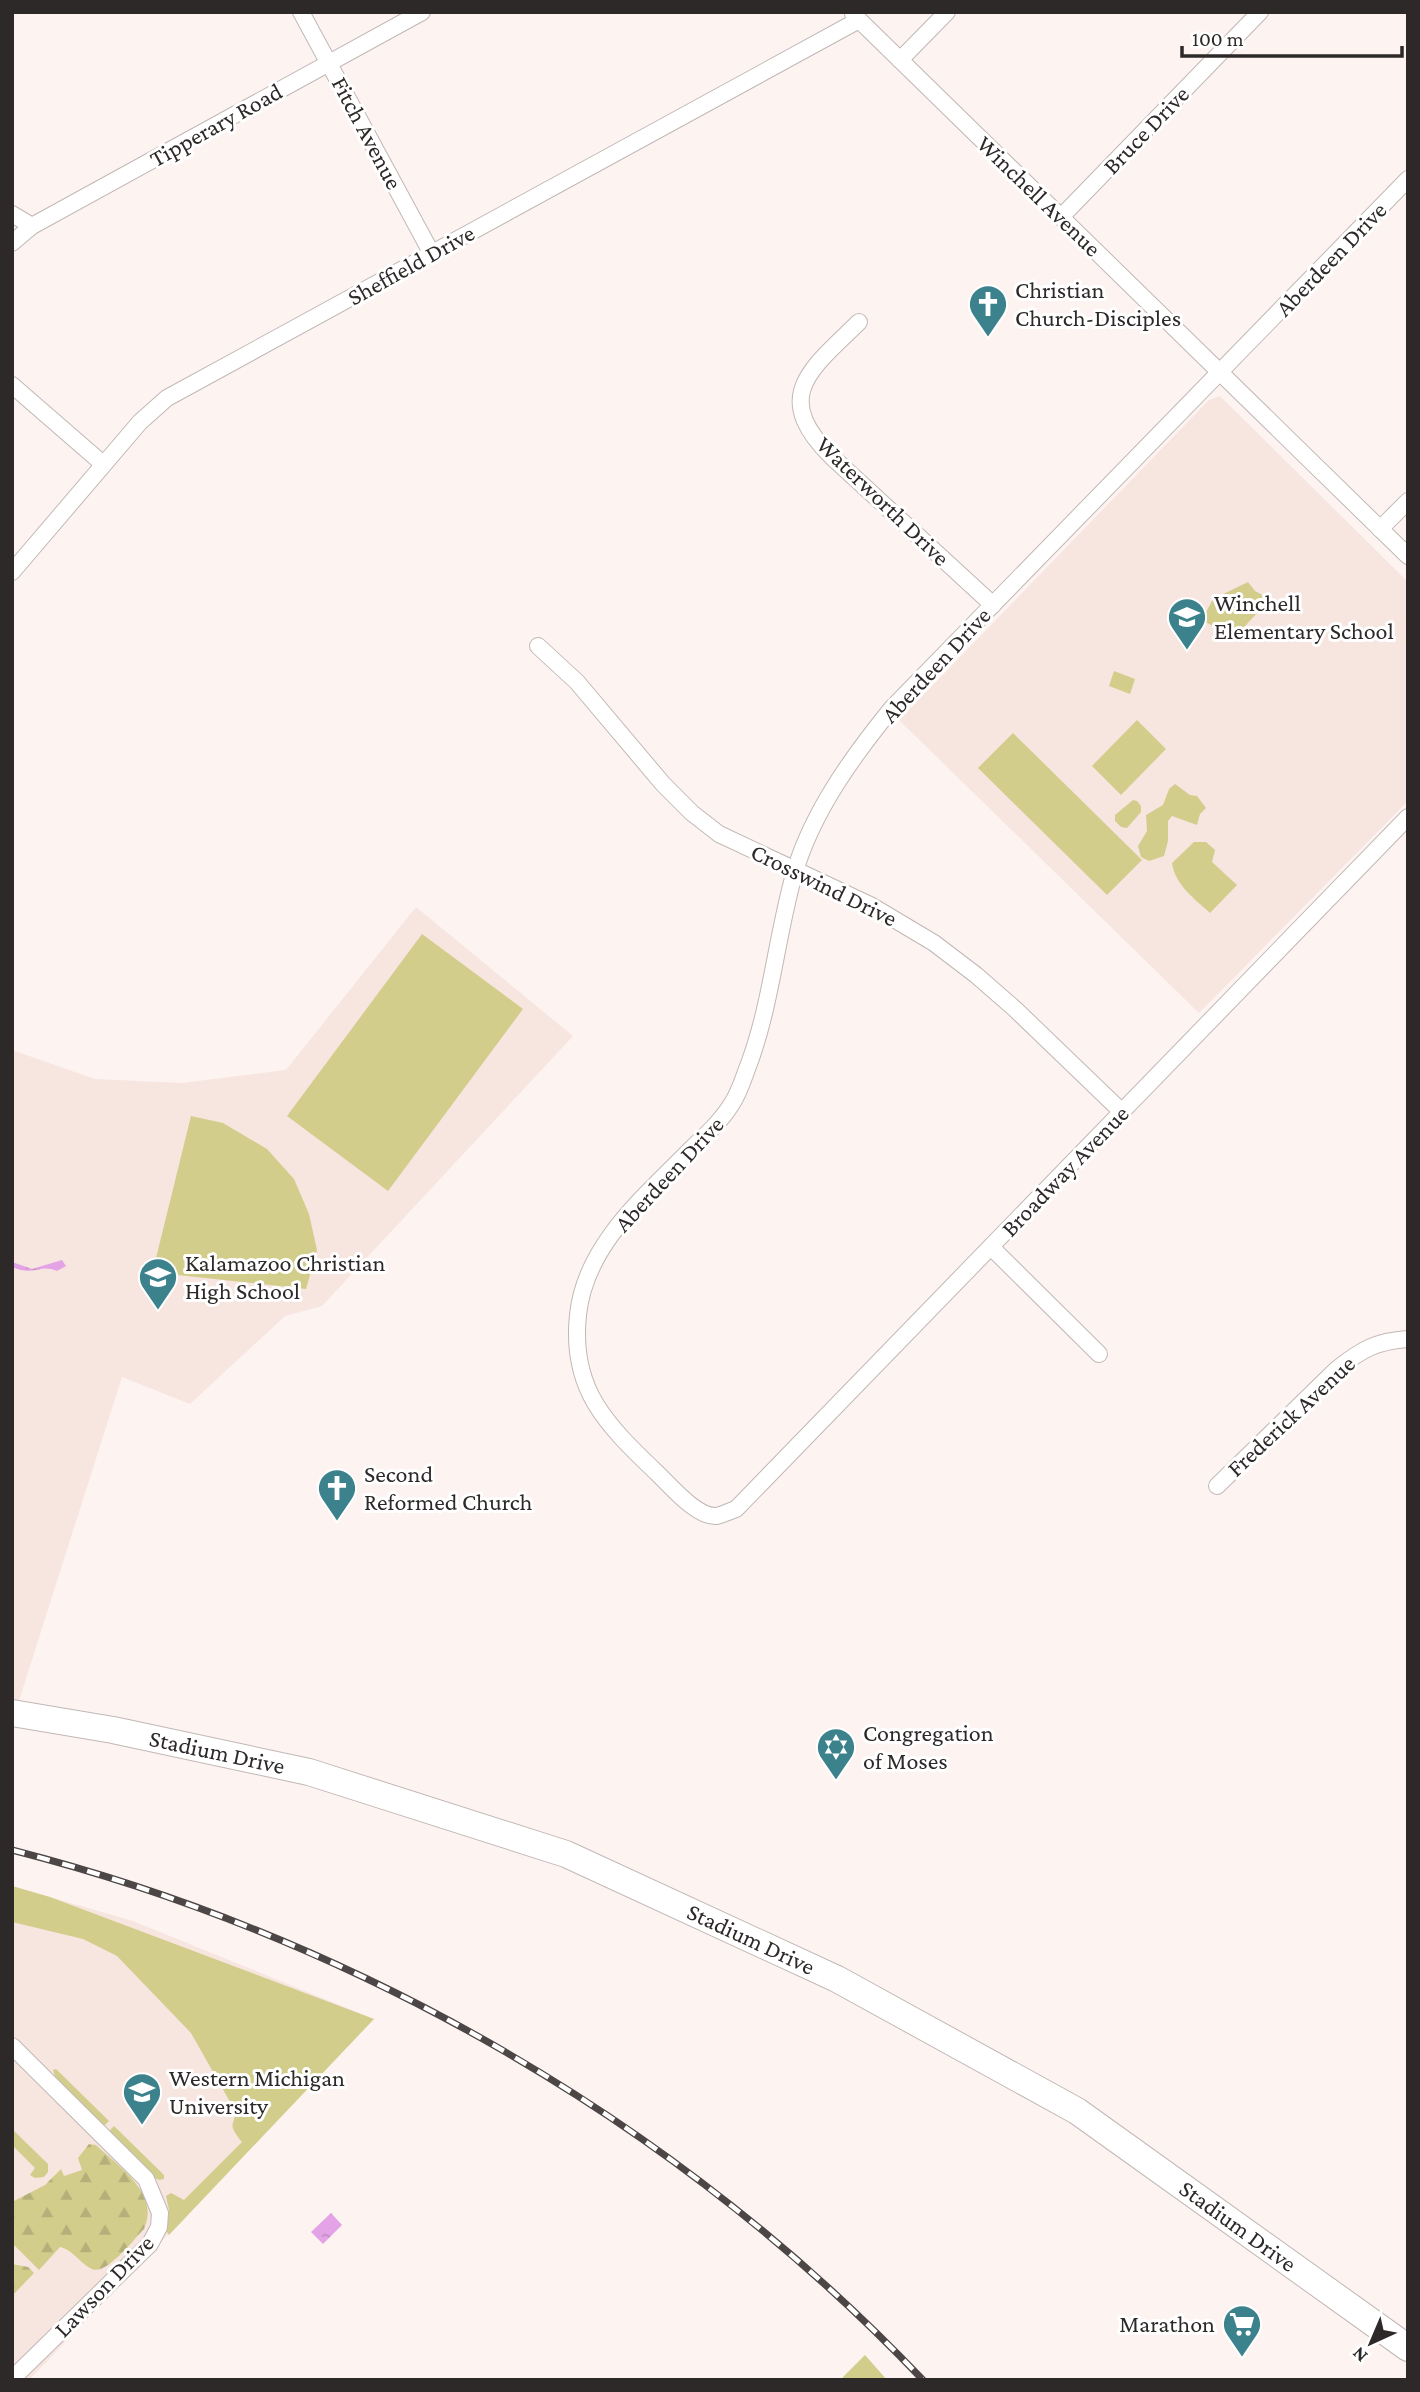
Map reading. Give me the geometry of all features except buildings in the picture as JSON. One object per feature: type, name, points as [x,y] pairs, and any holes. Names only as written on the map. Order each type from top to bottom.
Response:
[{"type":"main road","name":"Stadium Drive","points":[[12,1713],[113,1730],[309,1772],[566,1854],[837,1979],[1077,2111],[1405,2342]]},
{"type":"street","name":"Fitch Avenue","points":[[301,12],[432,254]]},
{"type":"street","name":"Tipperary Road","points":[[12,243],[32,226],[422,12]]},
{"type":"street","points":[[900,60],[947,12]]},
{"type":"street","name":"Bruce Drive","points":[[1061,217],[1260,12]]},
{"type":"street","name":"Winchell Avenue","points":[[855,16],[1408,556]]},
{"type":"street","name":"Sheffield Drive","points":[[12,572],[140,422],[167,398],[432,254],[855,16]]},
{"type":"street","name":"Aberdeen Drive","points":[[716,1516],[691,1505],[616,1433],[596,1407],[585,1385],[578,1350],[578,1317],[582,1289],[592,1264],[608,1240],[647,1194],[713,1127],[736,1097],[758,1036],[796,870],[816,821],[831,794],[892,708],[1408,179]]},
{"type":"street","points":[[12,214],[32,226]]},
{"type":"street","name":"Waterworth Drive","points":[[859,322],[812,368],[805,379],[802,392],[805,422],[820,445],[832,457],[993,605]]},
{"type":"street","points":[[12,385],[103,464]]},
{"type":"street","points":[[1380,529],[1408,501]]},
{"type":"street","name":"Crosswind Drive","points":[[538,646],[577,682],[663,784],[692,813],[719,834],[872,906],[934,943],[1014,1009],[1122,1112]]},
{"type":"street","name":"Broadway Avenue","points":[[716,1516],[736,1509],[1408,817]]},
{"type":"street","points":[[990,1247],[1099,1354]]},
{"type":"street","name":"Frederick Avenue","points":[[1217,1486],[1337,1369],[1358,1352],[1372,1344],[1408,1339]]},
{"type":"street","name":"Lawson Drive","points":[[12,2046],[146,2179],[160,2213],[156,2235],[150,2244],[12,2379]]},
{"type":"shaded area","name":"Winchell Elementary School","points":[[1220,396],[1408,582],[1408,801],[1199,1013],[899,720],[1209,400]]},
{"type":"shaded area","name":"Kalamazoo Christian High School","points":[[416,907],[573,1036],[322,1306],[285,1316],[190,1404],[122,1377],[15,1713],[12,1713],[12,1050],[95,1079],[182,1083],[286,1070]]},
{"type":"shaded area","name":"Western Michigan University","points":[[12,1886],[133,1921],[374,2019],[29,2380],[12,2380]]},
{"type":"green space","points":[[1248,582],[1255,591],[1270,599],[1234,638],[1202,620],[1213,599]]},
{"type":"green space","points":[[1114,671],[1135,679],[1130,694],[1109,686]]},
{"type":"green space","points":[[1137,720],[1166,749],[1121,795],[1092,766]]},
{"type":"green space","points":[[1013,733],[1142,860],[1107,895],[978,768]]},
{"type":"green space","points":[[1175,784],[1190,795],[1197,796],[1206,808],[1200,814],[1197,825],[1172,816],[1168,821],[1168,841],[1164,856],[1149,861],[1141,857],[1138,846],[1147,831],[1146,815],[1163,805],[1169,789]]},
{"type":"green space","points":[[1133,800],[1141,806],[1141,812],[1127,828],[1121,827],[1115,821],[1115,815]]},
{"type":"green space","points":[[1194,842],[1206,842],[1215,850],[1212,862],[1237,885],[1210,913],[1181,885],[1172,863]]},
{"type":"green space","points":[[422,934],[523,1009],[388,1191],[287,1116]]},
{"type":"green space","points":[[191,1116],[223,1123],[267,1149],[294,1179],[309,1214],[317,1250],[306,1289],[168,1274],[156,1258]]},
{"type":"green space","points":[[12,1886],[50,1897],[374,2019],[169,2235],[165,2229],[169,2210],[166,2196],[171,2193],[184,2200],[242,2142],[233,2126],[234,2109],[191,2033],[117,1956],[83,1939],[12,1922]]},
{"type":"green space","points":[[56,2069],[109,2121],[103,2127],[56,2080],[53,2070]]},
{"type":"green space","points":[[114,2126],[164,2175],[164,2179],[155,2178],[108,2132]]},
{"type":"green space","points":[[12,2129],[48,2164],[48,2172],[44,2177],[35,2178],[30,2175],[35,2168],[12,2145]]},
{"type":"green space","points":[[89,2144],[96,2145],[135,2182],[147,2204],[148,2216],[144,2229],[112,2262],[98,2270],[92,2269],[70,2251],[60,2247],[39,2270],[12,2243],[12,2202],[45,2185],[61,2169],[64,2176],[82,2170],[78,2158]]},
{"type":"green space","points":[[12,2264],[28,2267],[34,2273],[12,2296]]},
{"type":"green space","points":[[865,2355],[887,2380],[840,2380]]},
{"type":"water","points":[[62,1260],[66,1266],[57,1271],[46,1268],[26,1271],[12,1267],[12,1262],[32,1269]]},
{"type":"water","points":[[331,2213],[342,2225],[323,2244],[311,2232]]},
{"type":"railway","points":[[12,1850],[140,1887],[265,1934],[387,1988],[504,2051],[617,2122],[725,2201],[827,2287],[923,2380]]},
{"type":"place","name":"Christian Church-Disciples","points":[[988,338]]},
{"type":"place","name":"Winchell Elementary School","points":[[1187,651]]},
{"type":"place","name":"Kalamazoo Christian High School","points":[[158,1311]]},
{"type":"place","name":"Second Reformed Church","points":[[337,1522]]},
{"type":"place","name":"Congregation of Moses","points":[[836,1781]]},
{"type":"place","name":"Western Michigan University","points":[[142,2126]]},
{"type":"place","name":"Marathon","points":[[1242,2358]]}]
